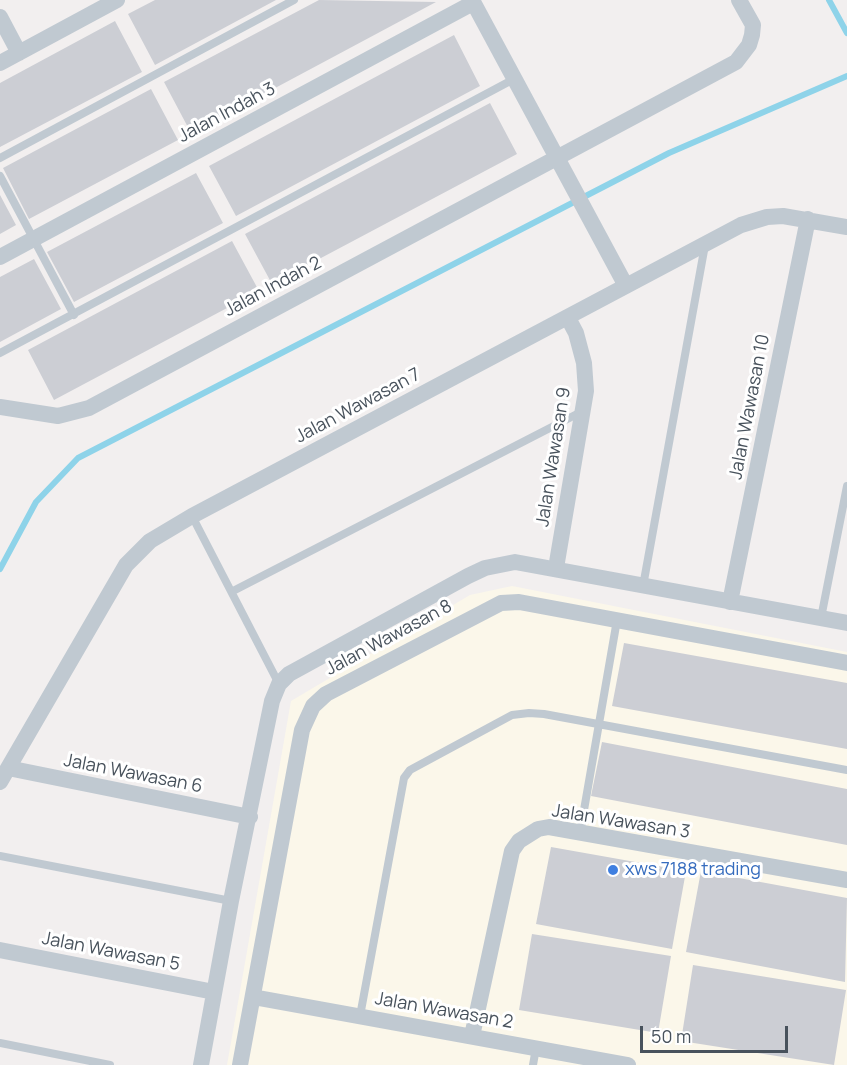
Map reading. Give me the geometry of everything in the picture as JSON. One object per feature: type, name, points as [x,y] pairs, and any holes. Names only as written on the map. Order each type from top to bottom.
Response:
[{"type":"street","points":[[0,63],[117,0]]},
{"type":"street","name":"Jalan Indah 2","points":[[0,406],[58,416],[89,408],[559,162],[736,62],[749,45],[753,25],[739,0]]},
{"type":"street","points":[[472,2],[626,286]]},
{"type":"street","name":"Jalan Indah 3","points":[[0,257],[472,2]]},
{"type":"street","points":[[0,17],[19,53]]},
{"type":"street","name":"Jalan Wawasan 7","points":[[4,775],[126,565],[150,541],[192,516],[741,225],[767,217],[808,219],[847,227]]},
{"type":"street","name":"Jalan Wawasan 10","points":[[730,602],[808,219]]},
{"type":"street","name":"Jalan Wawasan 9","points":[[556,568],[584,411],[584,363],[576,333],[568,318]]},
{"type":"street","points":[[201,1065],[231,901],[272,701],[279,684],[303,666],[485,568],[515,562],[847,623]]},
{"type":"street","name":"Jalan Wawasan 8","points":[[240,1065],[302,730],[313,706],[326,694],[501,603],[519,602],[847,663]]},
{"type":"street","name":"Jalan Wawasan 6","points":[[4,775],[250,817]]},
{"type":"street","name":"Jalan Wawasan 3","points":[[472,1036],[512,851],[527,835],[538,830],[549,827],[847,880]]},
{"type":"street","name":"Jalan Wawasan 5","points":[[0,950],[214,992]]},
{"type":"street","name":"Jalan Wawasan 2","points":[[253,997],[628,1065]]},
{"type":"lane","points":[[0,158],[294,0]]},
{"type":"lane","points":[[0,353],[514,79]]},
{"type":"lane","points":[[0,176],[74,315]]},
{"type":"lane","points":[[643,586],[705,244]]},
{"type":"lane","points":[[232,591],[584,411]]},
{"type":"lane","points":[[821,618],[847,486]]},
{"type":"lane","points":[[192,516],[279,684]]},
{"type":"lane","points":[[580,833],[616,620]]},
{"type":"lane","points":[[360,1016],[400,787],[410,770],[512,716],[529,712],[544,714],[847,771]]},
{"type":"lane","points":[[0,856],[231,901]]},
{"type":"lane","points":[[0,1043],[110,1065]]},
{"type":"lane","points":[[533,1065],[536,1048]]},
{"type":"shaded area","points":[[512,586],[847,652],[847,1065],[227,1065],[291,701],[470,595]]},
{"type":"building","points":[[155,0],[276,0],[155,65],[128,14]]},
{"type":"building","points":[[319,0],[436,2],[191,133],[164,82]]},
{"type":"building","points":[[115,21],[142,72],[0,147],[0,83]]},
{"type":"building","points":[[454,35],[480,86],[236,216],[209,166]]},
{"type":"building","points":[[151,89],[178,140],[29,219],[3,168]]},
{"type":"building","points":[[490,103],[517,154],[272,284],[245,234]]},
{"type":"building","points":[[196,173],[223,223],[74,302],[47,252]]},
{"type":"building","points":[[0,195],[16,225],[0,234]]},
{"type":"building","points":[[232,241],[259,291],[54,400],[28,350]]},
{"type":"building","points":[[34,259],[61,309],[0,342],[0,277]]},
{"type":"building","points":[[624,643],[847,683],[847,749],[612,706]]},
{"type":"building","points":[[602,742],[847,789],[847,845],[591,796]]},
{"type":"building","points":[[551,847],[686,871],[672,949],[536,924]]},
{"type":"building","points":[[701,871],[847,898],[845,982],[686,952]]},
{"type":"building","points":[[532,934],[671,956],[658,1033],[519,1010]]},
{"type":"building","points":[[693,965],[846,990],[834,1065],[681,1041]]},
{"type":"waterway","points":[[829,0],[847,33]]},
{"type":"waterway","points":[[0,569],[36,502],[78,458],[669,153],[847,76]]},
{"type":"place","name":"xws 7188 trading","points":[[613,870]]}]
